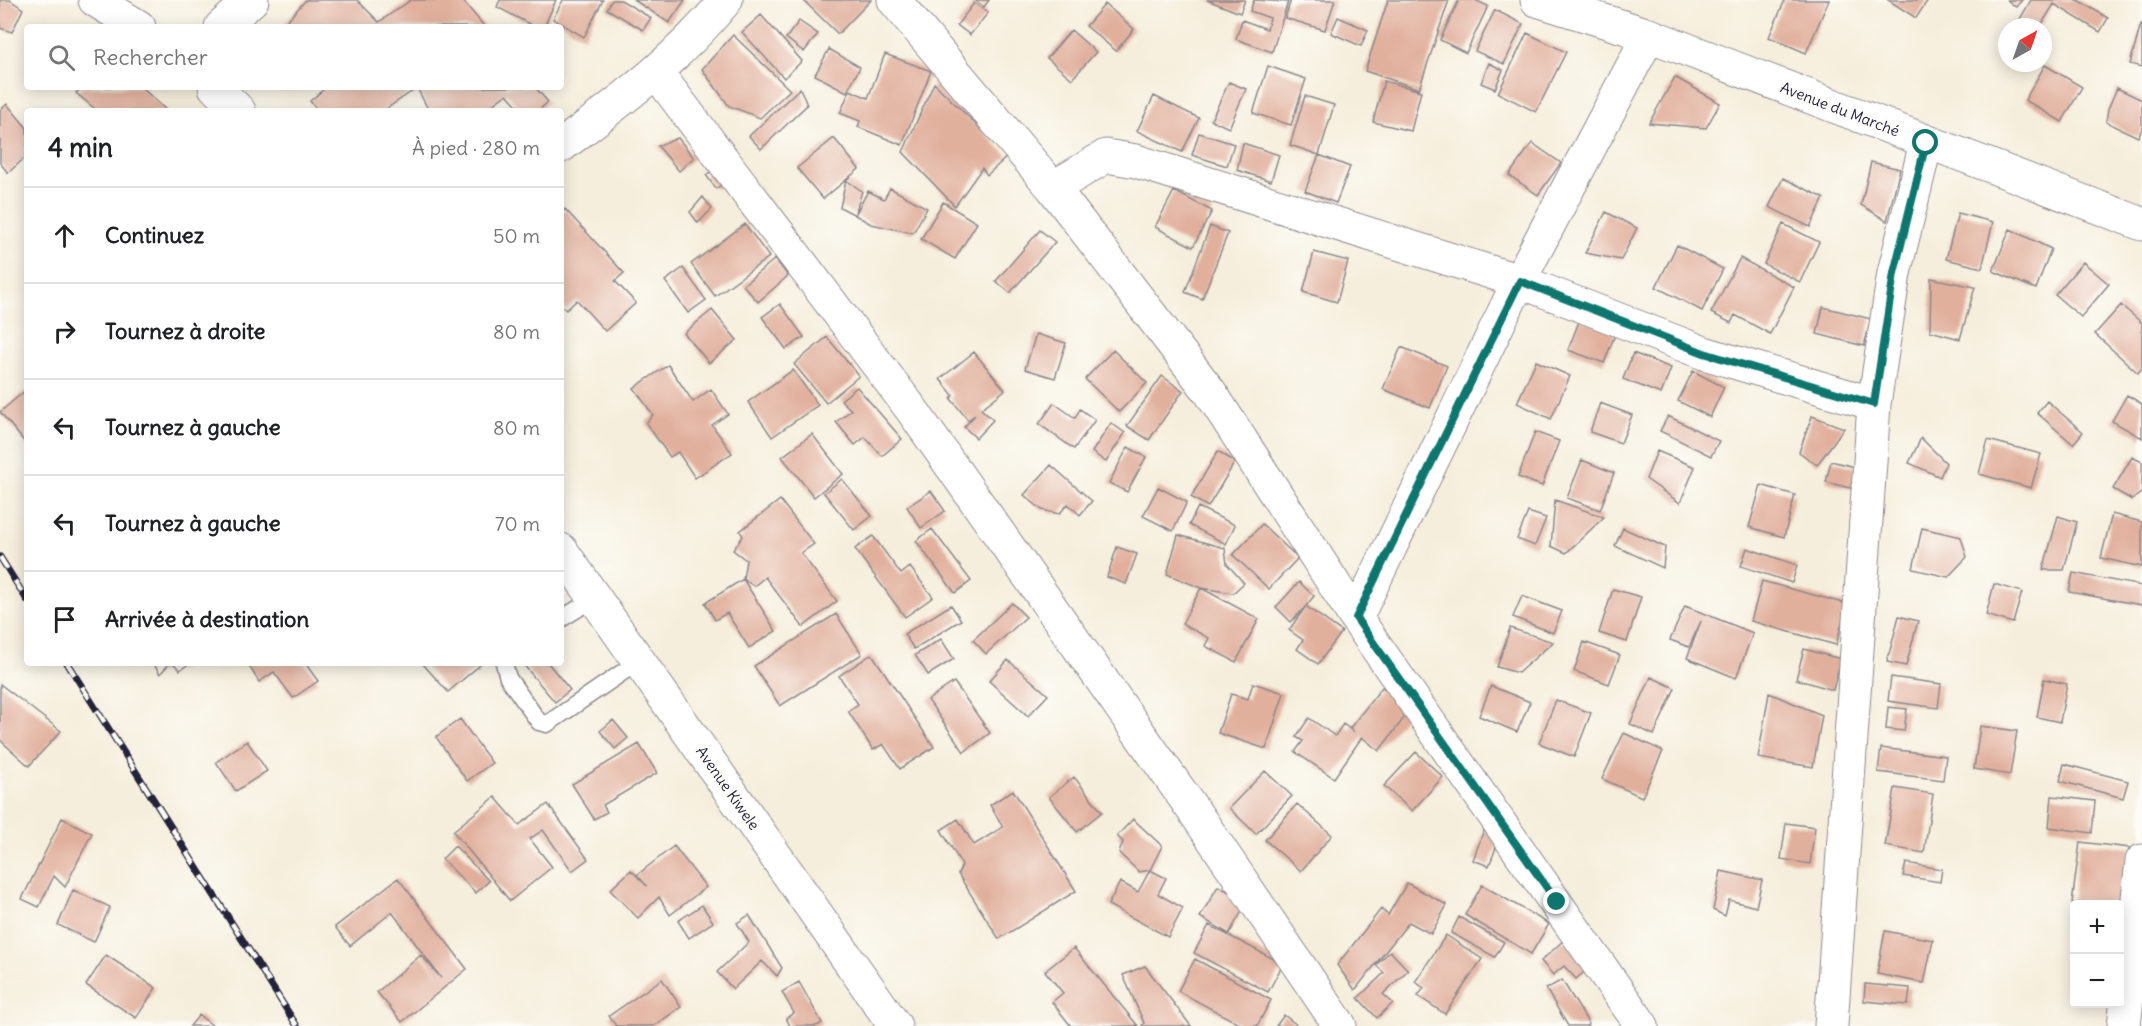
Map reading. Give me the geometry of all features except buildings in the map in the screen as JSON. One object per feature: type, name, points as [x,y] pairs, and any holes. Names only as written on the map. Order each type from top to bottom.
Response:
[{"type":"street","points":[[95,0],[134,24]]},
{"type":"street","points":[[224,24],[252,0]]},
{"type":"street","points":[[564,144],[657,73],[703,28],[726,0]]},
{"type":"street","points":[[894,0],[1053,188],[1210,392],[1356,618],[1642,1026]]},
{"type":"street","name":"Avenue du Marché","points":[[1537,0],[1649,35],[2142,224]]},
{"type":"street","points":[[1356,618],[1520,281],[1649,35]]},
{"type":"street","points":[[657,73],[912,410],[1196,814],[1340,1026]]},
{"type":"street","points":[[218,90],[236,108]]},
{"type":"street","points":[[1831,1026],[1874,404],[1894,273],[1926,143]]},
{"type":"street","points":[[1053,188],[1097,160],[1113,156],[1520,281],[1704,353],[1874,404]]},
{"type":"street","name":"Avenue Kiwele","points":[[564,554],[896,1026]]},
{"type":"street","points":[[2124,1026],[2142,861]]},
{"type":"lane","points":[[564,617],[595,598]]},
{"type":"lane","points":[[505,666],[508,678],[539,722],[547,724],[639,661]]},
{"type":"railway","points":[[0,557],[24,595]]},
{"type":"railway","points":[[69,666],[297,1026]]},
{"type":"route","points":[[1557,902],[1356,618],[1520,281],[1704,353],[1874,404],[1894,273],[1926,143]]}]
